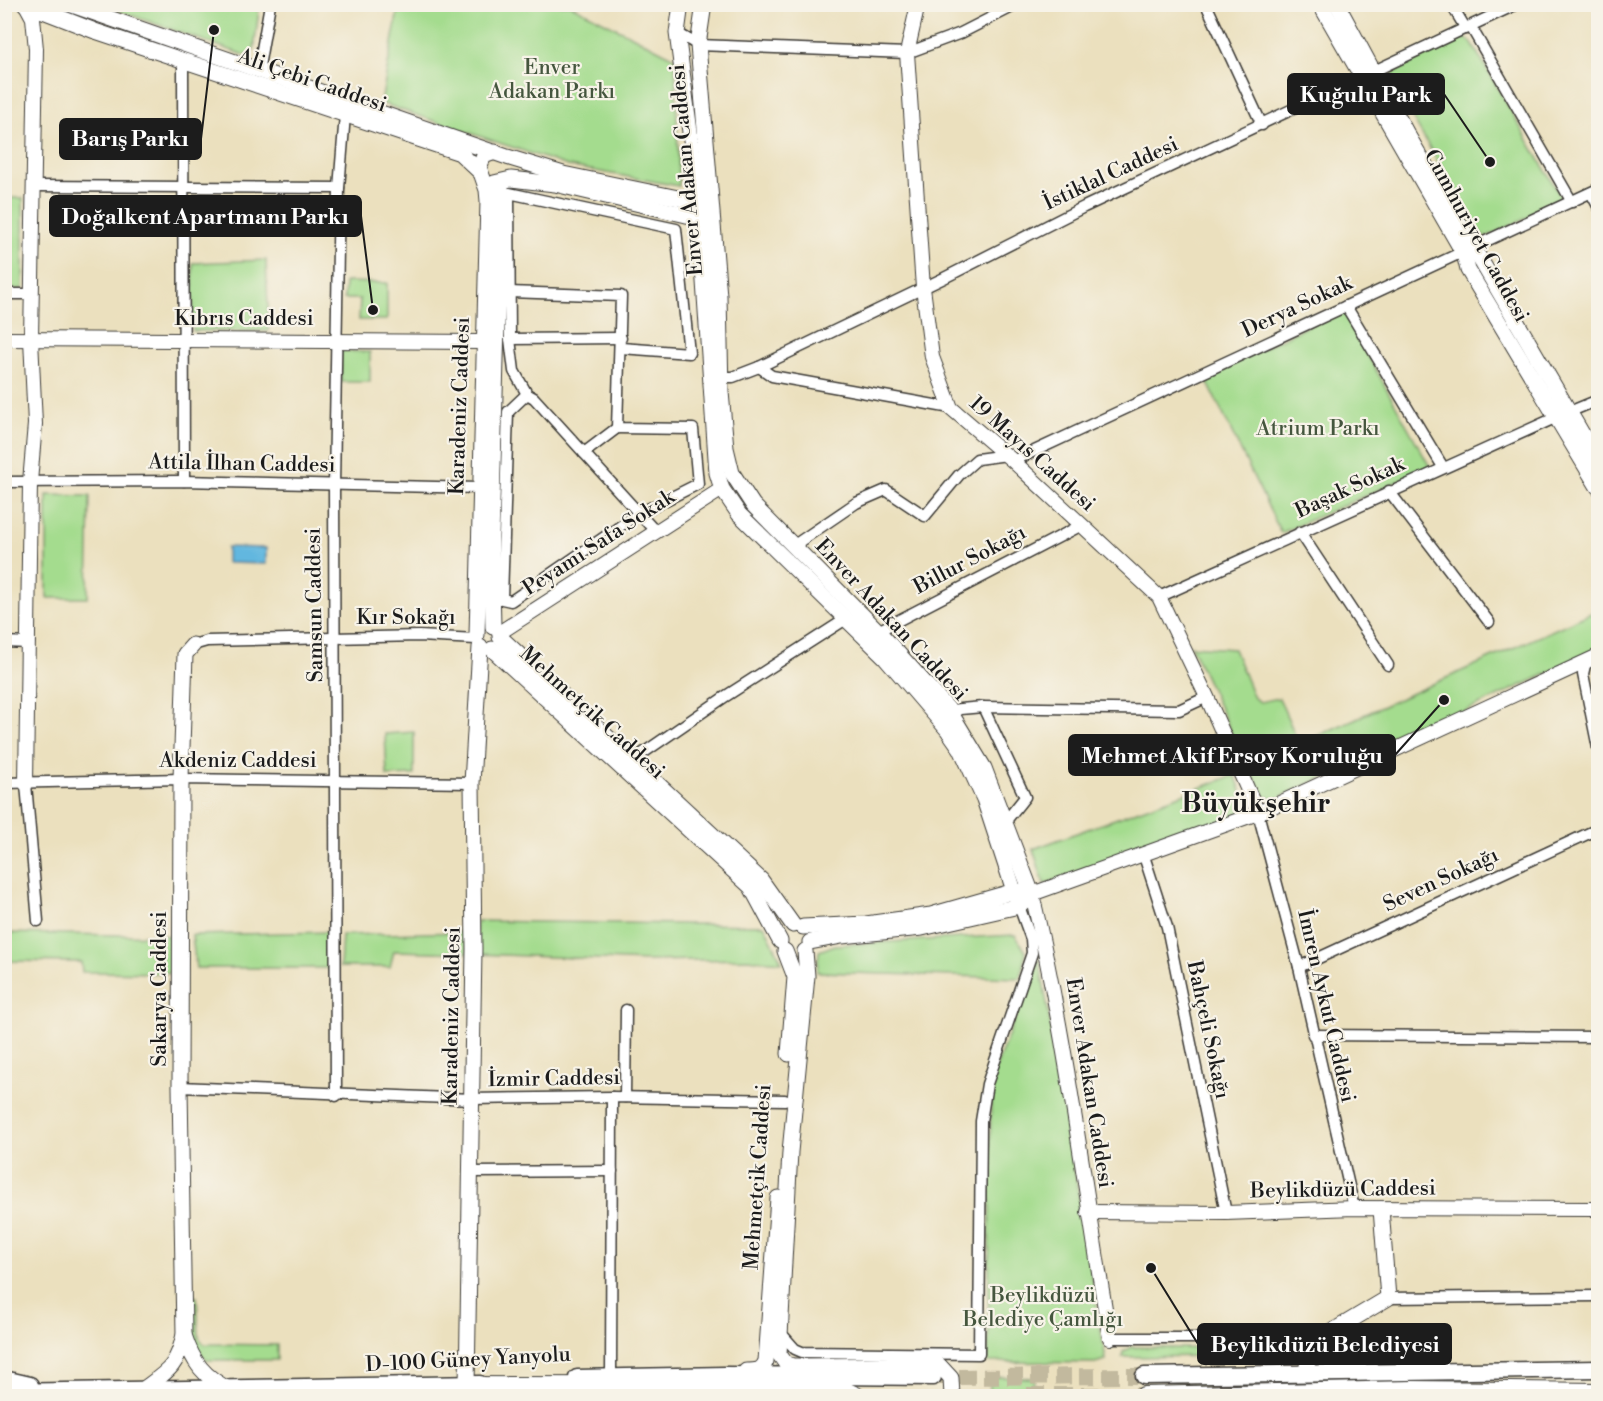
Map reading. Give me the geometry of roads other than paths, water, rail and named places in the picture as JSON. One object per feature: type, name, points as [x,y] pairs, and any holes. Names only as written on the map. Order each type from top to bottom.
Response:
[{"type":"highway","points":[[1413,1390],[1487,1383],[1599,1380]]},
{"type":"highway","points":[[467,1386],[816,1388],[845,1391],[856,1396]]},
{"type":"highway","points":[[1144,1396],[1413,1390],[1599,1392]]},
{"type":"main road","name":"Enver Adakan Caddesi","points":[[681,4],[677,33],[698,193],[717,473],[722,489],[742,516],[846,619],[929,706],[961,749],[984,799],[1017,898]]},
{"type":"main road","name":"Enver Adakan Caddesi","points":[[704,4],[698,45],[723,376],[726,448],[736,481],[753,505],[878,631],[949,710],[981,761],[1032,894]]},
{"type":"main road","name":"Cumhuriyet Caddesi","points":[[1320,4],[1367,74],[1469,251],[1468,270],[1563,415],[1599,461]]},
{"type":"main road","name":"Cumhuriyet Caddesi","points":[[1337,4],[1367,74]]},
{"type":"main road","name":"Ali Çebi Caddesi","points":[[26,5],[66,11],[258,72],[563,174],[678,198],[691,197],[698,193]]},
{"type":"main road","name":"Ali Çebi Caddesi","points":[[66,11],[95,31],[460,153],[482,175]]},
{"type":"main road","points":[[503,181],[509,167],[498,154],[488,153],[481,159],[482,175],[493,183],[503,181],[555,184],[699,218]]},
{"type":"main road","name":"Karadeniz Caddesi","points":[[482,175],[488,201],[478,488],[488,638]]},
{"type":"main road","name":"Karadeniz Caddesi","points":[[467,1386],[472,1099],[472,783],[488,638],[503,181]]},
{"type":"main road","name":"Cumhuriyet Caddesi","points":[[1563,415],[1599,487]]},
{"type":"main road","points":[[722,489],[736,481]]},
{"type":"main road","name":"Mehmetçik Caddesi","points":[[488,638],[633,760],[761,880],[798,926]]},
{"type":"main road","name":"Mehmetçik Caddesi","points":[[488,638],[751,887],[782,946],[795,977],[780,1338]]},
{"type":"main road","name":"Sakarya Caddesi","points":[[184,1335],[180,1088],[181,779],[185,654],[193,645]]},
{"type":"main road","points":[[1017,898],[931,915],[866,924],[798,926],[784,930],[782,946],[793,955],[808,947],[842,936],[922,928],[1032,894]]},
{"type":"main road","points":[[798,926],[809,933],[808,947]]},
{"type":"main road","name":"Mehmetçik Caddesi","points":[[725,1375],[757,1371],[763,1368],[766,1361],[789,1101],[807,976],[808,947]]},
{"type":"main road","points":[[1306,1372],[1311,1344],[1388,1298],[1381,1209]]},
{"type":"main road","points":[[184,1335],[198,1367],[207,1377],[230,1389]]},
{"type":"main road","points":[[141,1391],[173,1367],[178,1359],[184,1335]]},
{"type":"main road","points":[[780,1338],[779,1354],[782,1361],[793,1366],[939,1365],[951,1378],[952,1396]]},
{"type":"main road","points":[[1144,1376],[1599,1369]]},
{"type":"main road","name":"D-100 Güney Yanyolu","points":[[4,1392],[467,1386],[511,1380],[725,1375],[933,1377]]},
{"type":"main road","points":[[4,1379],[69,1392]]},
{"type":"street","points":[[258,72],[270,4]]},
{"type":"street","name":"19 Mayıs Caddesi","points":[[918,4],[907,53],[923,288],[932,357],[951,408],[1010,458],[1080,526],[1159,597],[1207,697],[1258,813]]},
{"type":"street","points":[[677,33],[698,45],[907,53],[961,33],[1018,4]]},
{"type":"street","points":[[1206,4],[1262,126]]},
{"type":"street","points":[[1451,4],[1469,28],[1572,202]]},
{"type":"street","name":"İstiklal Caddesi","points":[[723,376],[733,377],[759,367],[1084,207],[1262,126],[1516,4]]},
{"type":"street","points":[[26,5],[33,18],[36,49],[31,339],[35,424],[30,482],[26,784],[38,921]]},
{"type":"street","points":[[36,49],[38,35],[46,22],[66,11]]},
{"type":"street","points":[[183,59],[184,481]]},
{"type":"street","name":"Samsun Caddesi","points":[[336,1095],[334,486],[339,188],[345,115]]},
{"type":"street","points":[[35,186],[339,188]]},
{"type":"street","points":[[1595,191],[1599,206]]},
{"type":"street","name":"Derya Sokak","points":[[793,546],[802,537],[856,503],[886,490],[925,516],[977,459],[1010,458],[1469,251],[1595,191]]},
{"type":"street","points":[[510,339],[621,343],[689,353],[676,229],[509,193],[510,339],[514,371],[527,394],[534,398],[655,531]]},
{"type":"street","points":[[509,292],[621,296],[617,428]]},
{"type":"street","points":[[4,294],[32,294]]},
{"type":"street","points":[[1346,306],[1443,466]]},
{"type":"street","name":"Kıbrıs Caddesi","points":[[4,339],[483,342]]},
{"type":"street","points":[[759,367],[772,376],[951,408]]},
{"type":"street","points":[[527,394],[508,412],[502,599],[511,600],[638,514],[698,484],[693,429],[617,428],[584,453]]},
{"type":"street","name":"Başak Sokak","points":[[1159,597],[1443,466],[1599,400]]},
{"type":"street","name":"Attila İlhan Caddesi","points":[[4,482],[184,481],[478,488]]},
{"type":"street","name":"Peyami Safa Sokak","points":[[488,638],[722,489]]},
{"type":"street","points":[[1389,491],[1489,622]]},
{"type":"street","name":"Billur Sokağı","points":[[878,631],[1080,526]]},
{"type":"street","points":[[1300,532],[1388,665]]},
{"type":"street","points":[[633,760],[726,696],[846,619]]},
{"type":"street","name":"Kır Sokağı","points":[[193,645],[207,641],[336,637],[488,638]]},
{"type":"street","points":[[4,642],[29,643]]},
{"type":"street","points":[[1592,659],[1583,675],[1599,748]]},
{"type":"street","points":[[1032,894],[1144,856],[1258,813],[1592,659]]},
{"type":"street","points":[[949,710],[983,707],[1179,710],[1207,697]]},
{"type":"street","points":[[983,707],[1025,797],[1005,822]]},
{"type":"street","name":"Akdeniz Caddesi","points":[[4,783],[181,779],[472,783]]},
{"type":"street","name":"İmren Aykut Caddesi","points":[[1258,813],[1299,967],[1354,1208]]},
{"type":"street","name":"Seven Sokağı","points":[[1299,967],[1599,829]]},
{"type":"street","name":"Bahçeli Sokağı","points":[[1144,856],[1167,927],[1226,1213]]},
{"type":"street","name":"Enver Adakan Caddesi","points":[[1032,894],[1060,1016],[1088,1212],[1110,1338]]},
{"type":"street","points":[[780,1338],[802,1352],[979,1354],[981,1121],[987,1084],[1032,953],[1031,939],[1017,898]]},
{"type":"street","points":[[625,1097],[626,1010]]},
{"type":"street","points":[[1313,1035],[1599,1037]]},
{"type":"street","name":"İzmir Caddesi","points":[[180,1088],[472,1099],[625,1097],[789,1101]]},
{"type":"street","points":[[611,1377],[612,1097]]},
{"type":"street","points":[[470,1172],[612,1171]]},
{"type":"street","name":"Beylikdüzü Caddesi","points":[[1088,1212],[1226,1213],[1354,1208],[1599,1209]]},
{"type":"street","points":[[1388,1298],[1599,1296]]},
{"type":"street","points":[[1110,1338],[1296,1338],[1311,1344]]},
{"type":"water","points":[[227,547],[266,548],[266,564],[227,563]]},
{"type":"tunnel","points":[[935,1377],[1144,1376]]},
{"type":"tunnel","points":[[1027,1396],[1144,1396]]},
{"type":"place","name":"Barış Parkı","points":[[214,30]]},
{"type":"place","name":"Kuğulu Park","points":[[1490,162]]},
{"type":"place","name":"Doğalkent Apartmanı Parkı","points":[[373,310]]},
{"type":"place","name":"Mehmet Akif Ersoy Koruluğu","points":[[1444,700]]},
{"type":"place","name":"Beylikdüzü Belediyesi","points":[[1151,1268]]},
{"type":"district","name":"Büyükşehir","points":[[1256,804]]},
{"type":"park label","name":"Enver Adakan Parkı","points":[[552,80]]},
{"type":"park label","name":"Atrium Parkı","points":[[1318,429]]},
{"type":"park label","name":"Beylikdüzü Belediye Çamlığı","points":[[1043,1308]]}]
